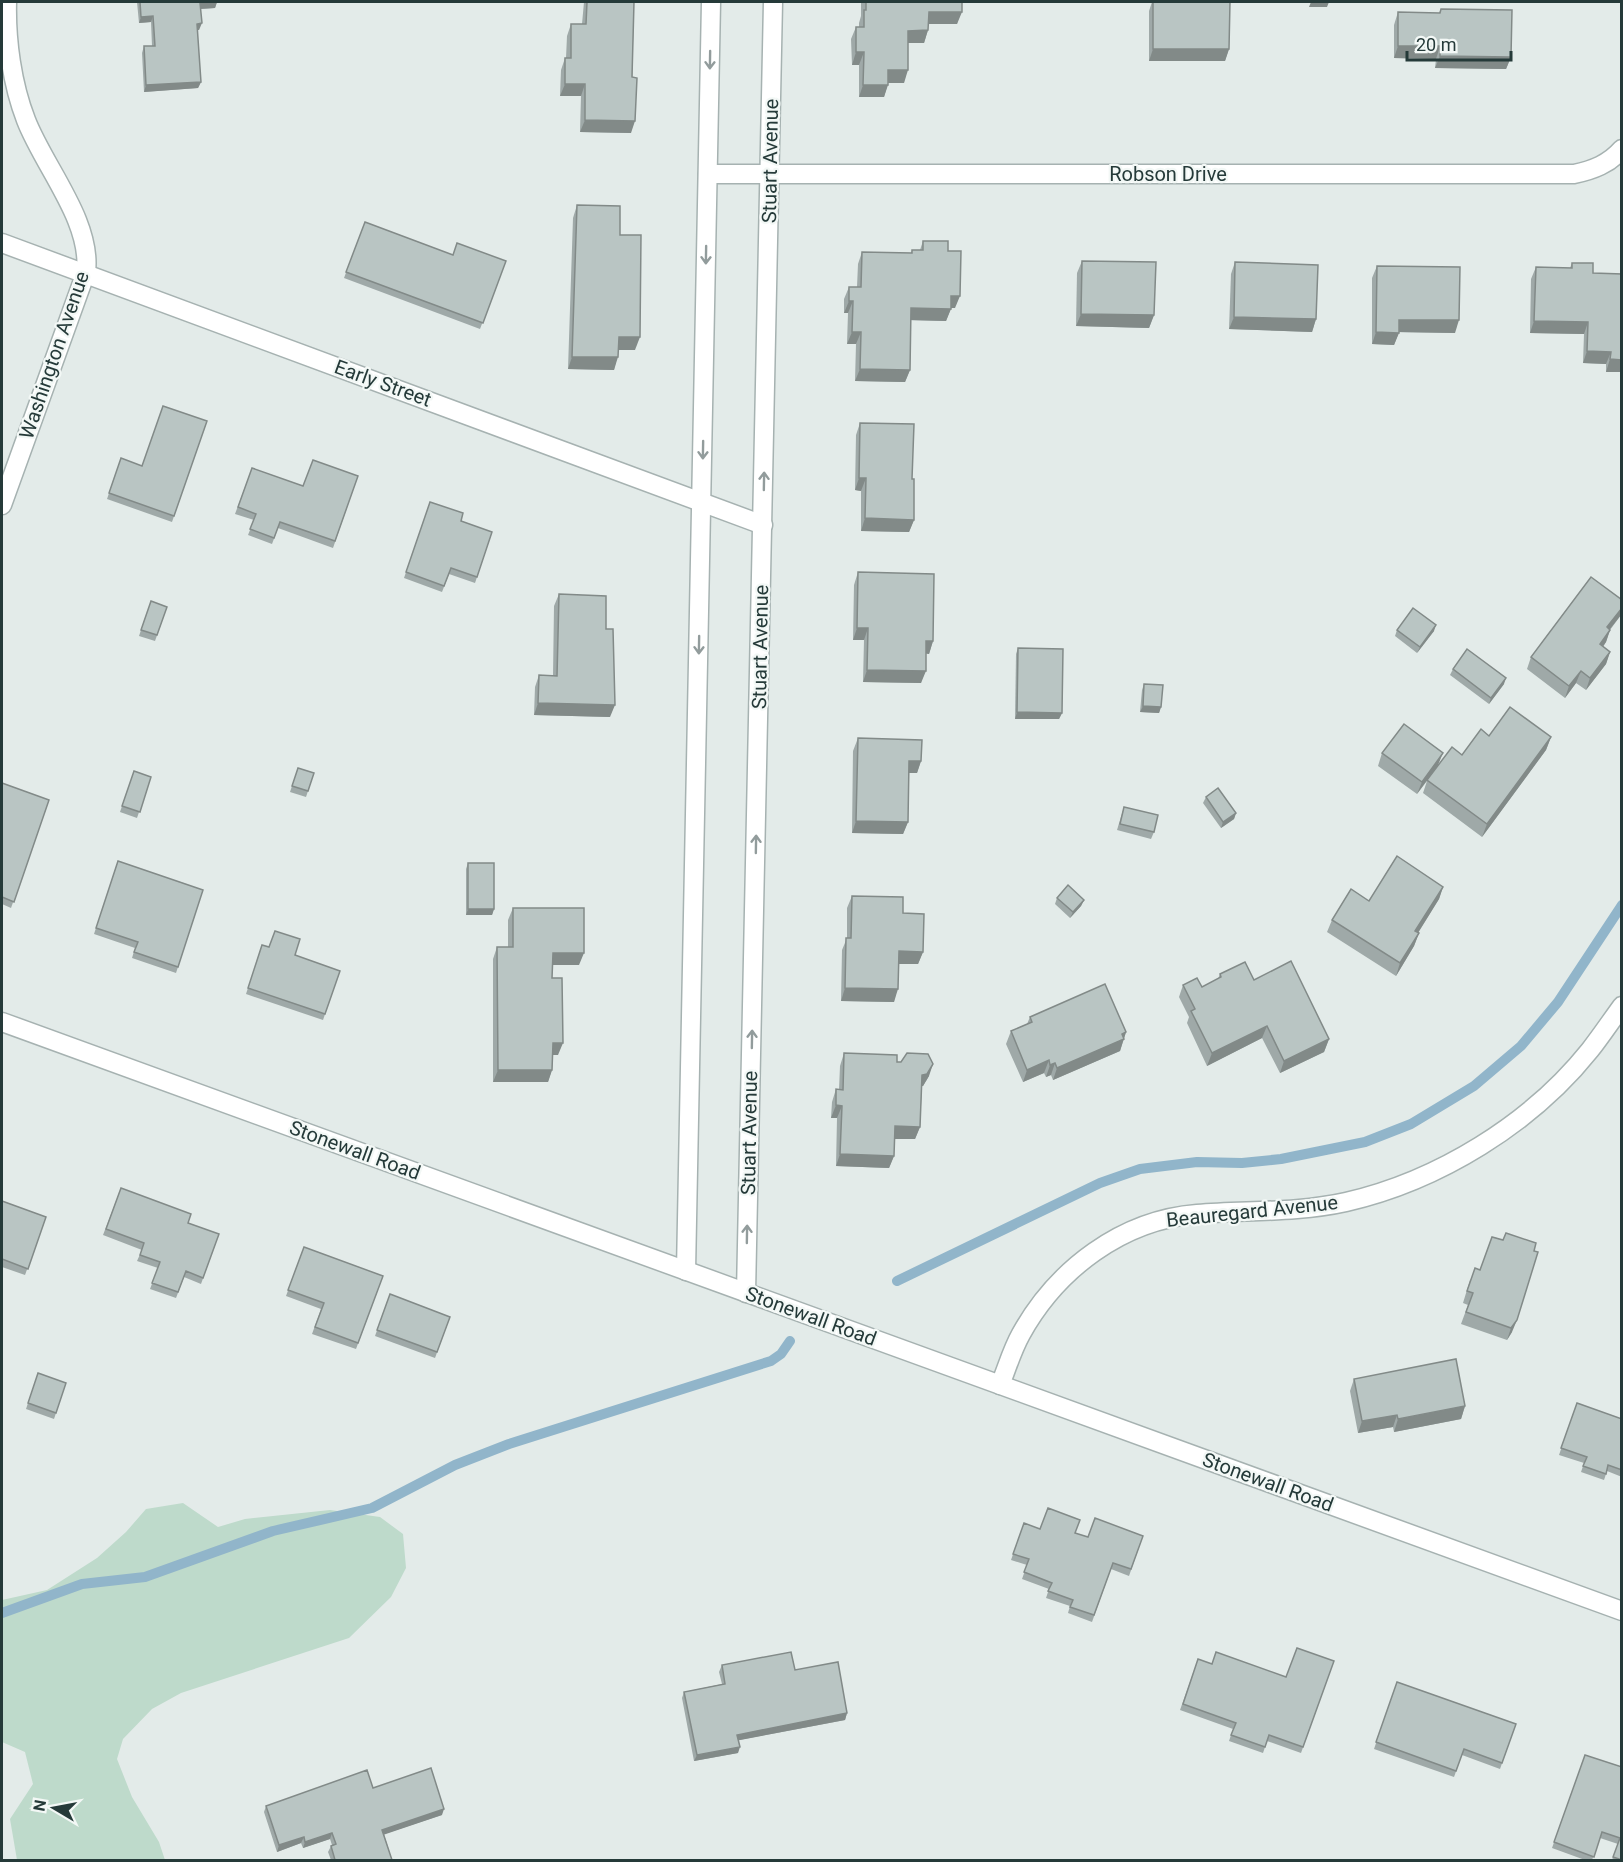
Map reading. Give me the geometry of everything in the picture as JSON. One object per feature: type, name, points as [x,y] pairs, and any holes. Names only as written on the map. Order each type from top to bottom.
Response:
[{"type":"street","name":"Washington Avenue","points":[[2,505],[86,272],[86,242],[41,155],[18,94],[7,2]]},
{"type":"street","points":[[686,1271],[711,2]]},
{"type":"street","name":"Stuart Avenue","points":[[746,1293],[773,2]]},
{"type":"street","name":"Robson Drive","points":[[708,174],[1574,174],[1592,171],[1613,159],[1622,149]]},
{"type":"street","name":"Early Street","points":[[2,243],[86,272],[763,525]]},
{"type":"street","name":"Beauregard Avenue","points":[[1000,1385],[1020,1336],[1039,1305],[1068,1272],[1108,1243],[1142,1225],[1166,1217],[1289,1211],[1346,1202],[1391,1189],[1445,1166],[1506,1128],[1545,1096],[1589,1052],[1622,1006]]},
{"type":"street","name":"Stonewall Road","points":[[2,1022],[1622,1611]]},
{"type":"green space","points":[[183,1503],[218,1527],[245,1519],[330,1510],[380,1517],[403,1534],[406,1568],[391,1597],[349,1638],[181,1693],[152,1709],[123,1739],[117,1759],[132,1797],[159,1842],[165,1860],[17,1860],[10,1819],[33,1784],[25,1752],[2,1742],[2,1600],[47,1590],[97,1558],[126,1532],[146,1509]]},
{"type":"building","points":[[140,2],[217,2],[200,3],[202,23],[197,24],[201,82],[146,85],[144,46],[155,46],[153,16],[141,17]]},
{"type":"building","points":[[587,2],[634,2],[632,77],[637,78],[635,121],[585,120],[585,84],[565,84],[565,58],[571,58],[571,24],[586,24]]},
{"type":"building","points":[[866,2],[962,2],[962,12],[929,12],[928,30],[908,31],[908,70],[888,70],[888,85],[863,85],[864,52],[856,52],[856,27],[864,27]]},
{"type":"building","points":[[1153,2],[1230,2],[1229,49],[1153,49]]},
{"type":"building","points":[[1441,9],[1512,10],[1511,57],[1440,56],[1440,46],[1398,46],[1398,12],[1440,13]]},
{"type":"building","points":[[577,205],[620,206],[620,235],[641,235],[640,337],[619,337],[618,357],[572,357]]},
{"type":"building","points":[[365,222],[453,255],[457,243],[506,261],[483,323],[346,272]]},
{"type":"building","points":[[923,241],[948,241],[948,251],[961,251],[960,296],[951,296],[951,309],[911,308],[910,370],[860,369],[861,332],[852,332],[853,301],[849,301],[849,287],[861,287],[862,252],[912,253],[912,250],[923,250]]},
{"type":"building","points":[[1082,261],[1156,262],[1154,315],[1081,314]]},
{"type":"building","points":[[1235,262],[1318,265],[1316,319],[1234,317]]},
{"type":"building","points":[[1572,263],[1593,263],[1593,273],[1622,274],[1622,360],[1610,359],[1611,352],[1587,351],[1588,322],[1534,321],[1536,267],[1572,268]]},
{"type":"building","points":[[1377,266],[1460,267],[1459,320],[1399,320],[1399,333],[1376,332]]},
{"type":"building","points":[[163,406],[207,421],[174,516],[109,493],[121,458],[142,466]]},
{"type":"building","points":[[860,423],[914,424],[912,479],[914,479],[914,520],[865,518],[866,478],[859,478]]},
{"type":"building","points":[[313,460],[358,476],[335,541],[280,522],[274,538],[250,529],[256,514],[238,507],[252,468],[303,486]]},
{"type":"building","points":[[430,502],[463,513],[461,521],[492,532],[477,577],[451,568],[444,586],[406,572]]},
{"type":"building","points":[[858,572],[934,574],[933,641],[926,641],[926,671],[867,670],[868,628],[857,628]]},
{"type":"building","points":[[1591,577],[1622,600],[1622,608],[1607,627],[1610,630],[1600,644],[1610,652],[1590,678],[1581,671],[1569,686],[1531,657]]},
{"type":"building","points":[[559,594],[606,596],[606,629],[613,629],[615,705],[538,703],[539,675],[557,676]]},
{"type":"building","points":[[151,601],[167,607],[157,635],[141,630]]},
{"type":"building","points":[[1413,608],[1436,625],[1420,647],[1397,630]]},
{"type":"building","points":[[1018,648],[1063,649],[1062,713],[1017,712]]},
{"type":"building","points":[[1467,649],[1506,678],[1491,698],[1453,669]]},
{"type":"building","points":[[1144,684],[1163,685],[1161,707],[1143,706]]},
{"type":"building","points":[[1510,707],[1551,737],[1487,824],[1427,780],[1452,747],[1462,755],[1481,729],[1489,736]]},
{"type":"building","points":[[1404,724],[1443,753],[1422,782],[1382,753]]},
{"type":"building","points":[[858,738],[922,740],[921,761],[909,761],[908,822],[856,821]]},
{"type":"building","points":[[298,768],[314,773],[308,791],[292,786]]},
{"type":"building","points":[[134,771],[151,777],[140,812],[122,806]]},
{"type":"building","points":[[2,783],[49,800],[14,902],[2,897]]},
{"type":"building","points":[[1218,788],[1236,813],[1223,822],[1206,797]]},
{"type":"building","points":[[1124,807],[1158,815],[1154,832],[1120,824]]},
{"type":"building","points":[[1397,856],[1443,887],[1415,931],[1419,933],[1400,963],[1332,920],[1351,889],[1369,901]]},
{"type":"building","points":[[118,861],[203,890],[178,967],[134,952],[138,942],[96,928]]},
{"type":"building","points":[[468,863],[494,863],[494,909],[468,909]]},
{"type":"building","points":[[1068,885],[1084,900],[1073,912],[1057,898]]},
{"type":"building","points":[[852,896],[903,897],[903,913],[924,914],[923,952],[899,951],[898,989],[845,988],[846,938],[851,938]]},
{"type":"building","points":[[513,908],[584,908],[584,953],[553,953],[552,978],[562,978],[563,1043],[553,1043],[552,1070],[498,1070],[497,947],[513,947]]},
{"type":"building","points":[[275,931],[300,939],[295,955],[340,971],[325,1014],[248,988],[262,945],[269,947]]},
{"type":"building","points":[[1291,961],[1329,1039],[1284,1061],[1267,1026],[1212,1053],[1191,1011],[1195,1009],[1183,985],[1197,978],[1202,987],[1221,977],[1220,974],[1245,962],[1254,980]]},
{"type":"building","points":[[1105,984],[1126,1032],[1122,1034],[1124,1039],[1057,1068],[1055,1063],[1050,1065],[1049,1060],[1027,1070],[1011,1031],[1032,1022],[1030,1017]]},
{"type":"building","points":[[844,1053],[897,1055],[897,1062],[901,1062],[907,1053],[928,1054],[933,1064],[927,1074],[922,1075],[920,1127],[895,1126],[894,1156],[840,1154],[842,1106],[836,1105],[836,1089],[843,1090]]},
{"type":"building","points":[[121,1188],[191,1214],[188,1223],[219,1234],[203,1278],[186,1271],[178,1292],[152,1283],[160,1262],[140,1255],[144,1243],[106,1229]]},
{"type":"building","points":[[2,1201],[46,1217],[28,1269],[2,1259]]},
{"type":"building","points":[[1506,1233],[1536,1243],[1534,1251],[1538,1252],[1517,1320],[1511,1328],[1466,1312],[1473,1293],[1467,1291],[1475,1268],[1480,1270],[1492,1237],[1503,1240]]},
{"type":"building","points":[[304,1247],[383,1276],[358,1343],[315,1327],[324,1303],[288,1290]]},
{"type":"building","points":[[390,1294],[450,1317],[437,1352],[377,1330]]},
{"type":"building","points":[[1456,1359],[1465,1406],[1398,1419],[1397,1415],[1362,1421],[1354,1379]]},
{"type":"building","points":[[38,1373],[66,1383],[56,1413],[28,1403]]},
{"type":"building","points":[[1577,1403],[1622,1419],[1622,1470],[1608,1465],[1606,1474],[1583,1466],[1587,1457],[1561,1448]]},
{"type":"building","points":[[1048,1508],[1080,1520],[1075,1533],[1088,1537],[1095,1518],[1143,1536],[1131,1569],[1113,1563],[1094,1615],[1070,1607],[1073,1600],[1048,1591],[1052,1583],[1024,1572],[1029,1559],[1013,1554],[1024,1523],[1040,1529]]},
{"type":"building","points":[[1297,1648],[1334,1661],[1303,1747],[1269,1735],[1265,1747],[1231,1735],[1236,1723],[1183,1704],[1198,1659],[1212,1664],[1216,1652],[1286,1677]]},
{"type":"building","points":[[791,1652],[795,1670],[838,1662],[847,1713],[737,1735],[740,1747],[697,1755],[684,1692],[725,1684],[722,1665]]},
{"type":"building","points":[[1397,1682],[1516,1724],[1502,1763],[1464,1749],[1456,1771],[1376,1742]]},
{"type":"building","points":[[1585,1755],[1622,1767],[1622,1860],[1613,1857],[1620,1838],[1602,1832],[1594,1857],[1554,1842]]},
{"type":"building","points":[[431,1768],[444,1809],[382,1830],[392,1860],[335,1860],[331,1846],[336,1844],[332,1833],[305,1842],[304,1837],[279,1845],[266,1806],[367,1770],[373,1788]]},
{"type":"waterway","points":[[897,1281],[1100,1183],[1140,1169],[1197,1162],[1242,1163],[1281,1159],[1365,1142],[1411,1124],[1474,1086],[1521,1046],[1558,1002],[1622,905]]},
{"type":"waterway","points":[[2,1613],[82,1584],[145,1577],[273,1531],[372,1508],[455,1465],[509,1444],[771,1361],[781,1354],[790,1341]]}]
